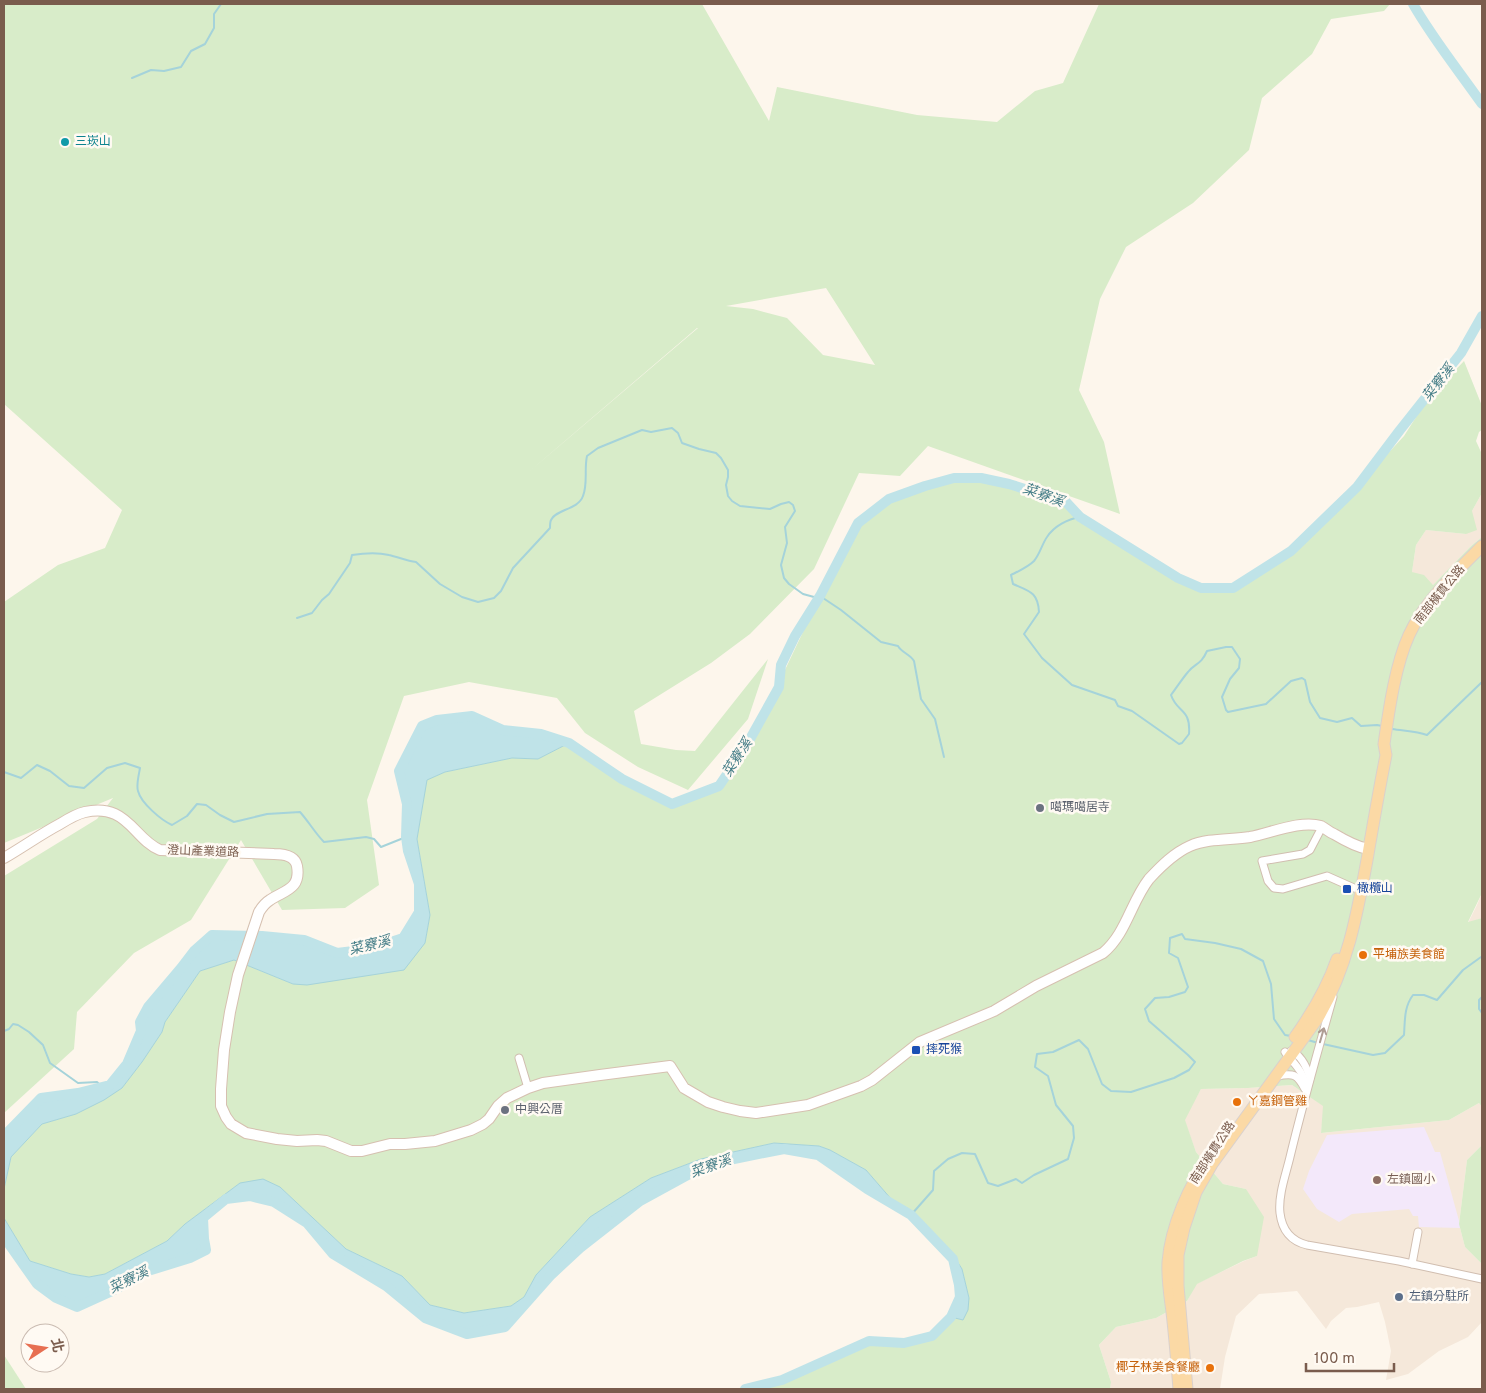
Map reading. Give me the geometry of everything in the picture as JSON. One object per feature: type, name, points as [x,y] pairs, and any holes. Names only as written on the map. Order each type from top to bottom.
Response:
[{"type":"main road","name":"南部橫貫公路","points":[[1365,848],[1378,754],[1384,742],[1399,658],[1415,624],[1439,591],[1482,546]]},
{"type":"main road","points":[[1319,1017],[1326,988],[1339,954],[1365,848]]},
{"type":"main road","points":[[1289,1053],[1319,1017],[1338,978],[1353,931],[1365,848]]},
{"type":"main road","name":"南部橫貫公路","points":[[1179,1389],[1168,1264],[1170,1243],[1176,1224],[1200,1170],[1277,1076],[1289,1053]]},
{"type":"main road","name":"南部橫貫公路","points":[[1186,1389],[1178,1286],[1178,1255],[1184,1228],[1196,1192],[1228,1136],[1289,1053]]},
{"type":"street","name":"澄山產業道路","points":[[4,858],[32,839],[74,816],[83,812],[104,811],[115,814],[126,821],[151,846],[160,850],[274,854],[292,857],[296,860],[296,881],[292,887],[264,904],[259,912],[238,975],[224,1050],[221,1106],[231,1124],[246,1132],[277,1139],[317,1140],[351,1151],[362,1151],[390,1144],[435,1141],[471,1130],[482,1124],[490,1119],[498,1106],[507,1098],[528,1088]]},
{"type":"street","points":[[519,1058],[528,1088],[556,1081],[670,1066],[684,1088],[708,1102],[740,1111],[756,1113],[778,1111],[822,1101],[872,1080],[920,1042],[994,1010],[1036,986],[1104,953],[1110,948],[1118,935],[1135,901],[1148,881],[1164,863],[1182,850],[1199,843],[1250,837],[1304,825],[1322,827],[1334,835],[1365,848]]},
{"type":"street","points":[[1322,827],[1310,850],[1303,854],[1262,861],[1268,881],[1274,888],[1283,889],[1327,876],[1354,888]]},
{"type":"street","points":[[1319,1017],[1318,1051],[1280,1199],[1280,1212],[1285,1230],[1289,1236],[1300,1244],[1482,1278]]},
{"type":"street","points":[[1289,1053],[1305,1065],[1310,1078]]},
{"type":"street","points":[[1289,1053],[1304,1076],[1306,1092]]},
{"type":"street","points":[[1277,1076],[1289,1074],[1296,1076],[1306,1092]]},
{"type":"street","points":[[1412,1264],[1418,1232]]},
{"type":"shaded area","points":[[1482,493],[1482,537],[1433,585],[1412,572],[1416,545],[1426,530],[1466,534],[1472,511]]},
{"type":"shaded area","points":[[1482,893],[1482,918],[1468,923],[1477,905]]},
{"type":"shaded area","points":[[1292,1085],[1324,1106],[1321,1133],[1449,1120],[1479,1103],[1482,1107],[1482,1145],[1467,1160],[1459,1224],[1465,1247],[1482,1264],[1482,1322],[1468,1337],[1439,1351],[1408,1374],[1386,1380],[1391,1351],[1379,1302],[1346,1308],[1331,1321],[1326,1329],[1297,1291],[1259,1294],[1236,1316],[1225,1357],[1220,1389],[1110,1389],[1111,1382],[1099,1345],[1116,1327],[1156,1318],[1187,1301],[1196,1284],[1257,1256],[1246,1189],[1223,1184],[1196,1152],[1184,1119],[1201,1089]]},
{"type":"shaded area","name":"左鎮國小","points":[[1424,1127],[1435,1152],[1440,1152],[1461,1228],[1419,1227],[1418,1216],[1413,1216],[1409,1209],[1352,1214],[1339,1222],[1317,1209],[1303,1189],[1309,1171],[1327,1135]]},
{"type":"green space","points":[[4,4],[702,4],[769,121],[777,87],[917,115],[997,122],[1035,91],[1063,83],[1099,4],[1390,4],[1384,11],[1331,19],[1312,54],[1262,98],[1249,150],[1193,203],[1126,247],[1100,299],[1079,390],[1104,442],[1120,514],[928,446],[900,476],[859,473],[814,569],[750,634],[711,663],[634,711],[641,744],[695,751],[768,659],[748,719],[688,790],[638,767],[585,733],[557,698],[469,682],[404,696],[367,800],[379,885],[345,908],[282,910],[241,840],[191,920],[134,953],[77,1012],[74,1049],[4,1113],[4,876],[97,819],[113,798],[4,843],[4,602],[58,565],[105,548],[122,510],[4,404]],"holes":[[[826,288],[875,365],[823,355],[787,318],[753,309],[726,306]],[[697,328],[698,328],[524,476]]]},
{"type":"green space","points":[[1464,361],[1482,406],[1482,430],[1479,432],[1476,441],[1481,452],[1482,493],[1472,511],[1477,530],[1466,534],[1426,530],[1416,545],[1412,572],[1424,575],[1433,585],[1482,537],[1482,893],[1468,922],[1482,918],[1482,1107],[1479,1103],[1449,1120],[1321,1133],[1323,1106],[1292,1085],[1201,1089],[1185,1120],[1196,1152],[1223,1184],[1246,1189],[1264,1217],[1257,1256],[1197,1284],[1187,1301],[1156,1318],[1116,1327],[1099,1345],[1111,1382],[1110,1389],[745,1389],[782,1380],[869,1341],[904,1343],[932,1336],[951,1317],[963,1320],[969,1298],[962,1269],[950,1250],[909,1209],[892,1200],[866,1170],[819,1146],[774,1143],[701,1159],[651,1178],[590,1217],[536,1275],[524,1297],[511,1306],[464,1313],[430,1305],[402,1276],[346,1249],[280,1187],[240,1183],[185,1224],[167,1241],[105,1274],[89,1277],[71,1274],[30,1261],[4,1218],[4,1189],[11,1157],[42,1124],[76,1114],[122,1088],[162,1032],[165,1022],[200,971],[234,960],[293,984],[425,943],[430,915],[417,839],[426,780],[445,772],[512,758],[538,759],[569,743],[622,779],[672,804],[719,786],[745,748],[858,523],[889,499],[954,478],[981,478],[1009,484],[1066,502],[1080,517],[1178,578],[1201,588],[1233,588],[1291,551],[1357,487],[1404,436],[1427,400]]},
{"type":"green space","points":[[1482,1145],[1482,1264],[1465,1247],[1459,1224],[1467,1160]]},
{"type":"green space","points":[[4,1355],[26,1389],[4,1389]]},
{"type":"water","points":[[472,716],[503,730],[541,734],[569,743],[538,759],[512,758],[445,772],[427,780],[417,839],[430,915],[425,943],[404,970],[307,985],[293,984],[234,960],[200,971],[165,1022],[162,1032],[142,1062],[122,1088],[104,1100],[76,1114],[42,1124],[11,1157],[4,1189],[4,1136],[41,1098],[78,1093],[110,1085],[127,1064],[141,1031],[140,1022],[148,1007],[194,951],[212,935],[262,936],[304,940],[338,953],[370,949],[403,938],[419,912],[419,884],[408,851],[406,836],[407,804],[399,771],[422,726],[437,720]]},
{"type":"water","points":[[774,1143],[819,1146],[830,1150],[866,1170],[892,1200],[909,1209],[950,1250],[962,1269],[969,1298],[968,1310],[963,1320],[951,1317],[960,1297],[953,1259],[911,1215],[867,1189],[818,1155],[785,1149],[729,1160],[693,1172],[640,1201],[580,1248],[551,1275],[505,1327],[467,1334],[425,1318],[386,1286],[333,1254],[307,1223],[274,1202],[250,1196],[226,1199],[203,1217],[206,1250],[190,1258],[148,1271],[110,1292],[77,1307],[56,1298],[37,1284],[4,1237],[4,1218],[30,1261],[71,1274],[89,1277],[105,1274],[167,1241],[185,1224],[240,1183],[263,1179],[280,1187],[346,1249],[402,1276],[430,1305],[464,1313],[511,1306],[524,1297],[536,1275],[590,1217],[651,1178],[701,1159]]},
{"type":"waterway","points":[[132,78],[151,70],[164,71],[181,67],[191,51],[205,44],[214,28],[214,14],[221,4]]},
{"type":"waterway","name":"菜竂溪","points":[[1413,4],[1482,104]]},
{"type":"waterway","name":"菜竂溪","points":[[4,1136],[41,1098],[78,1093],[110,1085],[127,1064],[141,1031],[140,1022],[148,1007],[194,951],[212,935],[262,936],[304,940],[337,953],[370,949],[403,938],[419,912],[419,884],[408,851],[406,837],[407,804],[399,771],[422,726],[437,720],[472,716],[503,730],[541,734],[569,743],[622,779],[672,804],[719,786],[745,748],[779,687],[781,665],[795,636],[820,596],[858,523],[889,499],[954,478],[981,478],[1009,484],[1066,502],[1080,517],[1178,578],[1201,588],[1233,588],[1291,551],[1357,487],[1461,353],[1482,316]]},
{"type":"waterway","points":[[297,618],[312,613],[329,594],[350,563],[352,555],[361,554],[384,554],[416,562],[440,584],[462,597],[478,602],[494,598],[501,591],[513,568],[550,528],[554,516],[580,501],[585,487],[587,456],[598,448],[642,430],[651,432],[672,428],[678,433],[682,443],[716,453],[721,458],[728,470],[726,485],[728,496],[732,501],[740,506],[770,509],[789,502],[793,505],[795,511],[785,527],[787,543],[781,565],[784,578],[803,594],[814,597],[820,596],[881,642],[898,646],[914,661],[921,699],[935,719],[944,757]]},
{"type":"waterway","points":[[1080,517],[1057,526],[1045,540],[1034,561],[1011,575],[1013,584],[1032,593],[1037,600],[1039,612],[1024,634],[1042,658],[1072,685],[1115,700],[1118,706],[1132,711],[1179,744],[1189,734],[1188,719],[1171,695],[1207,651],[1232,647],[1240,659],[1239,668],[1230,679],[1222,697],[1228,712],[1266,704],[1291,681],[1302,678],[1305,680],[1310,702],[1320,718],[1337,722],[1352,718],[1361,726],[1382,726]]},
{"type":"waterway","points":[[1392,729],[1427,735],[1482,682]]},
{"type":"waterway","points":[[4,772],[21,778],[37,765],[50,771],[69,786],[84,788],[107,768],[125,763],[140,768],[137,786],[140,796],[152,811],[172,825],[187,816],[197,804],[206,805],[234,822],[267,814],[300,812],[324,842],[366,837],[374,839],[381,847],[406,837]]},
{"type":"waterway","points":[[911,1215],[933,1190],[934,1171],[948,1159],[962,1153],[975,1154],[988,1183],[998,1186],[1016,1179],[1022,1183],[1034,1175],[1068,1159],[1074,1138],[1073,1126],[1056,1105],[1048,1076],[1035,1067],[1037,1054],[1053,1052],[1079,1040],[1088,1049],[1102,1084],[1111,1091],[1131,1092],[1174,1078],[1189,1070],[1195,1062],[1149,1021],[1145,1009],[1155,998],[1169,997],[1185,992],[1188,987],[1178,958],[1169,953],[1170,938],[1182,934],[1185,939],[1241,949],[1263,961],[1271,984],[1274,1019],[1285,1035],[1291,1036]]},
{"type":"waterway","points":[[1323,1044],[1373,1055],[1385,1053],[1404,1035],[1406,1009],[1413,995],[1424,995],[1437,1000],[1463,970],[1482,958]]},
{"type":"waterway","points":[[1482,997],[1479,1000],[1479,1009],[1482,1013]]},
{"type":"waterway","points":[[4,1031],[13,1024],[18,1025],[43,1045],[50,1063],[78,1083],[97,1082],[102,1087]]},
{"type":"waterway","points":[[1308,1040],[1318,1043]]},
{"type":"waterway","name":"菜竂溪","points":[[4,1237],[37,1284],[56,1298],[77,1307],[110,1292],[148,1271],[190,1258],[206,1250],[203,1218],[226,1199],[250,1196],[274,1202],[307,1223],[333,1254],[386,1286],[425,1318],[467,1334],[505,1327],[551,1275],[580,1248],[640,1201],[693,1172],[729,1160],[784,1149],[818,1155],[867,1189],[911,1215],[953,1259],[960,1297],[951,1317],[932,1336],[904,1343],[869,1341],[782,1380],[745,1389]]},
{"type":"place","name":"三崁山","points":[[65,142]]},
{"type":"place","name":"噶瑪噶居寺","points":[[1040,808]]},
{"type":"place","name":"橄欖山","points":[[1347,889]]},
{"type":"place","name":"平埔族美食館","points":[[1363,955]]},
{"type":"place","name":"摔死猴","points":[[916,1050]]},
{"type":"place","name":"ㄚ嘉鋼管雞","points":[[1237,1102]]},
{"type":"place","name":"中興公厝","points":[[505,1110]]},
{"type":"place","name":"左鎮國小","points":[[1377,1180]]},
{"type":"place","name":"左鎮分駐所","points":[[1399,1297]]},
{"type":"place","name":"椰子林美食餐廳","points":[[1210,1368]]}]
